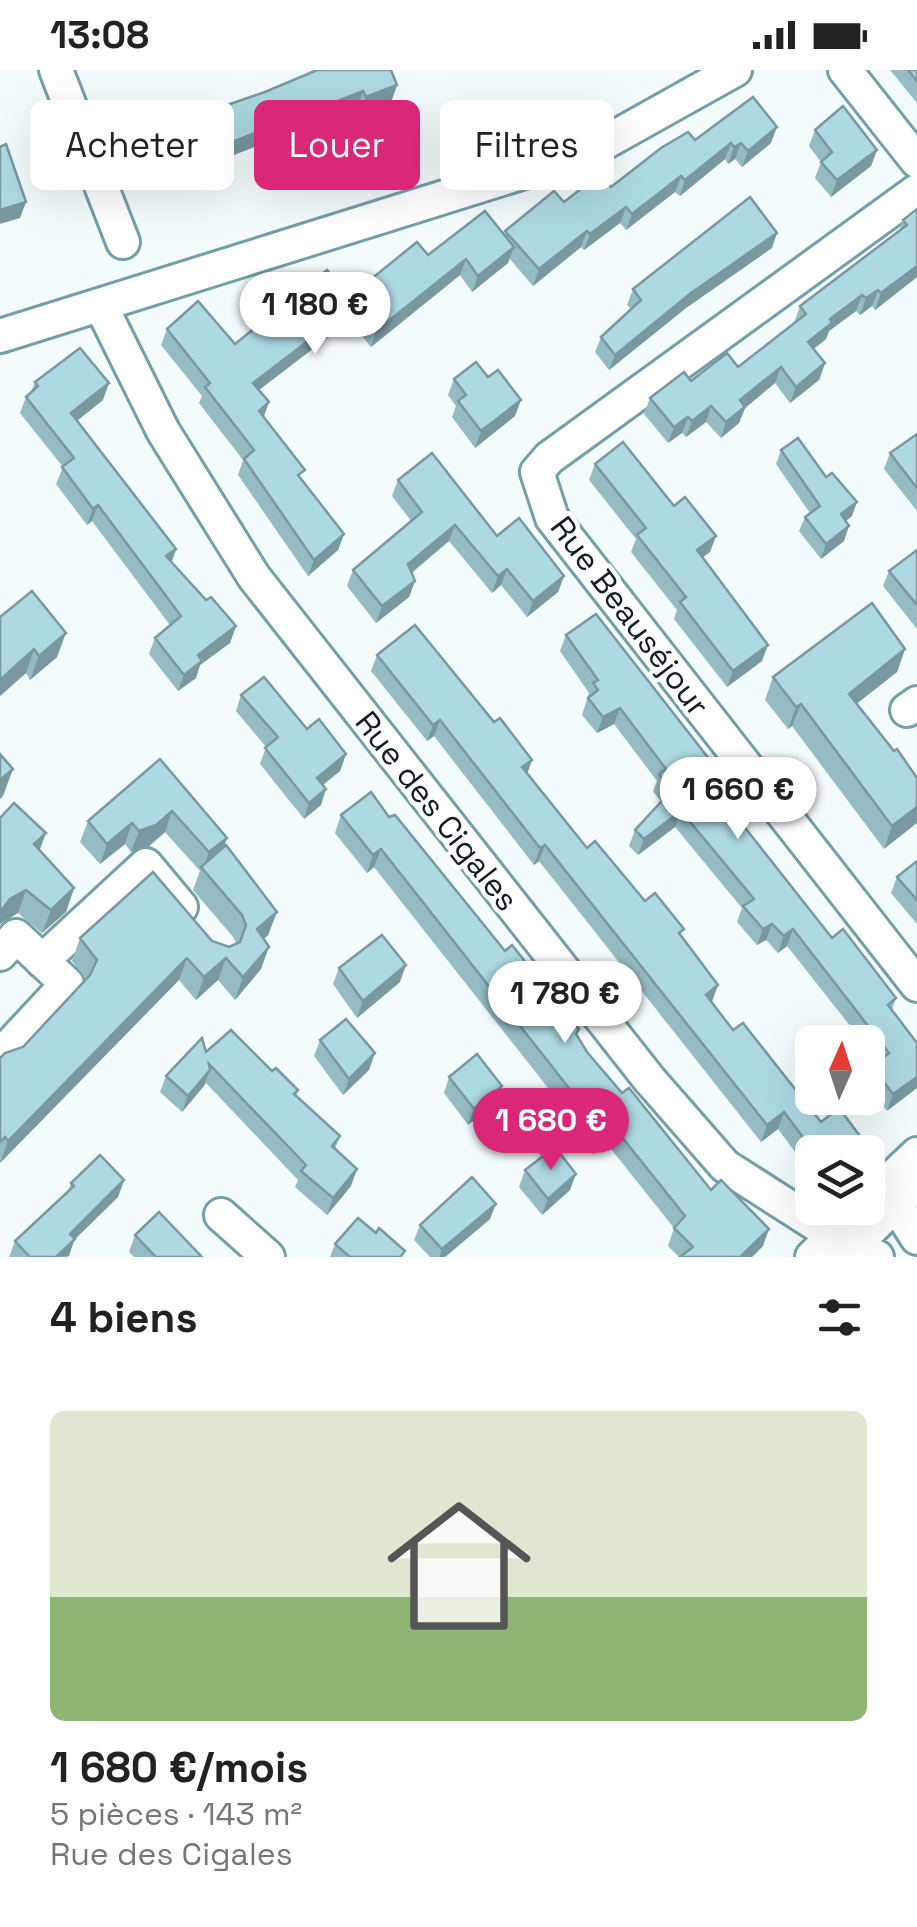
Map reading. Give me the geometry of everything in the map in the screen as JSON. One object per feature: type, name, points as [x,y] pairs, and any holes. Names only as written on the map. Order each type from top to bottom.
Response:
[{"type":"street","points":[[56,70],[124,242]]},
{"type":"street","points":[[0,336],[588,152],[736,70]]},
{"type":"street","points":[[845,70],[917,161]]},
{"type":"street","name":"Rue Beauséjour","points":[[917,191],[550,458],[537,472],[552,518],[917,985]]},
{"type":"street","name":"Rue des Cigales","points":[[101,306],[164,431],[254,577],[370,727],[649,1079],[726,1166],[843,1251]]},
{"type":"street","points":[[42,960],[146,866],[206,936]]},
{"type":"street","points":[[0,954],[16,936],[67,984],[0,1056]]},
{"type":"street","points":[[885,1197],[917,1154]]},
{"type":"street","points":[[885,1199],[917,1238]]},
{"type":"street","points":[[222,1215],[268,1257]]},
{"type":"street","points":[[843,1251],[863,1225]]},
{"type":"building","points":[[317,70],[391,70],[397,85],[366,97],[363,91],[340,100],[254,100],[254,133],[234,141],[234,103]]},
{"type":"building","points":[[753,97],[777,127],[748,151],[741,143],[734,147],[731,143],[685,180],[681,176],[632,214],[626,207],[590,234],[587,231],[539,269],[505,231],[554,191],[564,202],[579,190],[614,190],[614,185],[661,148],[688,132],[695,140]]},
{"type":"building","points":[[843,106],[877,150],[837,180],[821,162],[832,152],[815,130]]},
{"type":"building","points":[[6,144],[26,202],[0,210],[0,147]]},
{"type":"building","points":[[750,197],[777,233],[691,293],[615,355],[601,337],[641,300],[633,289]]},
{"type":"building","points":[[917,209],[917,266],[881,293],[878,290],[866,298],[862,295],[830,319],[832,323],[808,342],[825,363],[796,387],[781,367],[740,400],[745,407],[726,422],[711,406],[692,421],[688,417],[674,427],[650,398],[684,372],[691,381],[727,353],[738,367],[806,314],[800,306],[907,225],[903,220]]},
{"type":"building","points":[[485,211],[514,247],[478,276],[466,259],[376,331],[355,305],[253,383],[269,402],[259,411],[305,470],[298,475],[344,534],[314,560],[244,459],[254,450],[205,387],[210,383],[167,329],[198,301],[235,344],[327,270],[349,297],[417,242],[428,255]]},
{"type":"building","points":[[80,348],[109,383],[71,413],[176,549],[166,556],[236,626],[198,655],[202,661],[184,675],[155,638],[181,616],[98,505],[93,509],[62,467],[74,458],[26,397],[38,386],[35,382]]},
{"type":"building","points":[[476,362],[488,377],[498,370],[521,400],[481,431],[458,401],[466,395],[454,379]]},
{"type":"building","points":[[917,434],[917,488],[890,453]]},
{"type":"building","points":[[798,438],[826,477],[832,473],[857,502],[841,514],[849,526],[826,544],[805,517],[820,506],[781,450]]},
{"type":"building","points":[[623,442],[674,506],[685,497],[716,536],[697,550],[768,645],[733,671],[680,602],[686,597],[637,535],[646,528],[595,464]]},
{"type":"building","points":[[432,453],[497,536],[519,518],[564,576],[533,601],[507,569],[498,576],[455,525],[408,564],[415,581],[382,606],[353,570],[422,512],[398,480]]},
{"type":"building","points":[[917,550],[917,605],[889,571]]},
{"type":"building","points":[[32,591],[66,633],[39,656],[34,649],[0,680],[0,617]]},
{"type":"building","points":[[872,603],[905,649],[849,694],[917,778],[917,807],[892,826],[801,704],[796,707],[773,677]]},
{"type":"building","points":[[596,614],[724,778],[713,787],[832,938],[843,929],[896,998],[888,1005],[917,1043],[917,1077],[893,1094],[885,1084],[885,1056],[889,1053],[885,1048],[885,1025],[867,1025],[793,929],[784,936],[772,924],[763,929],[743,906],[754,899],[681,811],[644,839],[635,830],[671,791],[659,774],[666,769],[620,708],[603,717],[588,698],[598,690],[593,683],[598,680],[566,635]]},
{"type":"building","points":[[415,625],[494,722],[500,718],[532,760],[522,767],[587,848],[595,841],[645,901],[655,893],[684,929],[679,933],[718,985],[706,995],[733,1030],[743,1023],[795,1089],[795,1115],[815,1115],[821,1122],[830,1115],[844,1115],[859,1135],[801,1135],[784,1112],[767,1125],[545,845],[540,848],[440,720],[433,725],[377,655]]},
{"type":"building","points":[[264,677],[307,729],[319,719],[346,754],[317,778],[326,789],[309,803],[265,748],[278,737],[241,695]]},
{"type":"building","points":[[0,754],[13,769],[0,780]]},
{"type":"building","points":[[160,759],[227,838],[209,852],[172,811],[156,825],[139,831],[132,823],[107,844],[88,821]]},
{"type":"building","points":[[371,792],[389,817],[395,815],[505,951],[512,945],[579,1029],[576,1034],[587,1052],[622,1093],[629,1088],[711,1190],[721,1180],[769,1229],[740,1257],[680,1257],[693,1247],[674,1228],[685,1216],[613,1126],[599,1137],[571,1101],[576,1097],[381,849],[373,855],[341,815]]},
{"type":"building","points":[[14,803],[46,833],[34,844],[74,888],[51,910],[26,890],[10,899],[0,912],[0,818]]},
{"type":"building","points":[[226,845],[277,912],[257,929],[269,947],[243,977],[226,958],[204,977],[187,958],[8,1141],[5,1137],[0,1142],[0,1058],[23,1047],[90,975],[97,960],[80,938],[153,872],[212,941],[229,947],[240,942],[246,925],[242,915],[201,867]]},
{"type":"building","points":[[917,861],[917,900],[897,877]]},
{"type":"building","points":[[382,935],[406,965],[363,1001],[339,968]]},
{"type":"building","points":[[346,1019],[375,1053],[349,1079],[320,1040]]},
{"type":"building","points":[[231,1030],[272,1071],[276,1068],[298,1090],[294,1094],[340,1136],[332,1146],[357,1169],[333,1198],[301,1171],[306,1165],[209,1064],[210,1070],[188,1096],[166,1076],[202,1038],[206,1052]]},
{"type":"building","points":[[477,1054],[502,1086],[474,1109],[449,1077]]},
{"type":"building","points":[[555,1147],[576,1174],[548,1199],[525,1170]]},
{"type":"building","points":[[100,1155],[124,1180],[70,1234],[75,1239],[56,1257],[30,1257],[15,1241],[74,1186],[71,1183]]},
{"type":"building","points":[[472,1177],[496,1204],[442,1249],[420,1225]]},
{"type":"building","points":[[159,1212],[202,1257],[156,1257],[135,1235]]},
{"type":"building","points":[[358,1218],[376,1233],[379,1228],[405,1251],[400,1257],[350,1257],[335,1244]]}]
